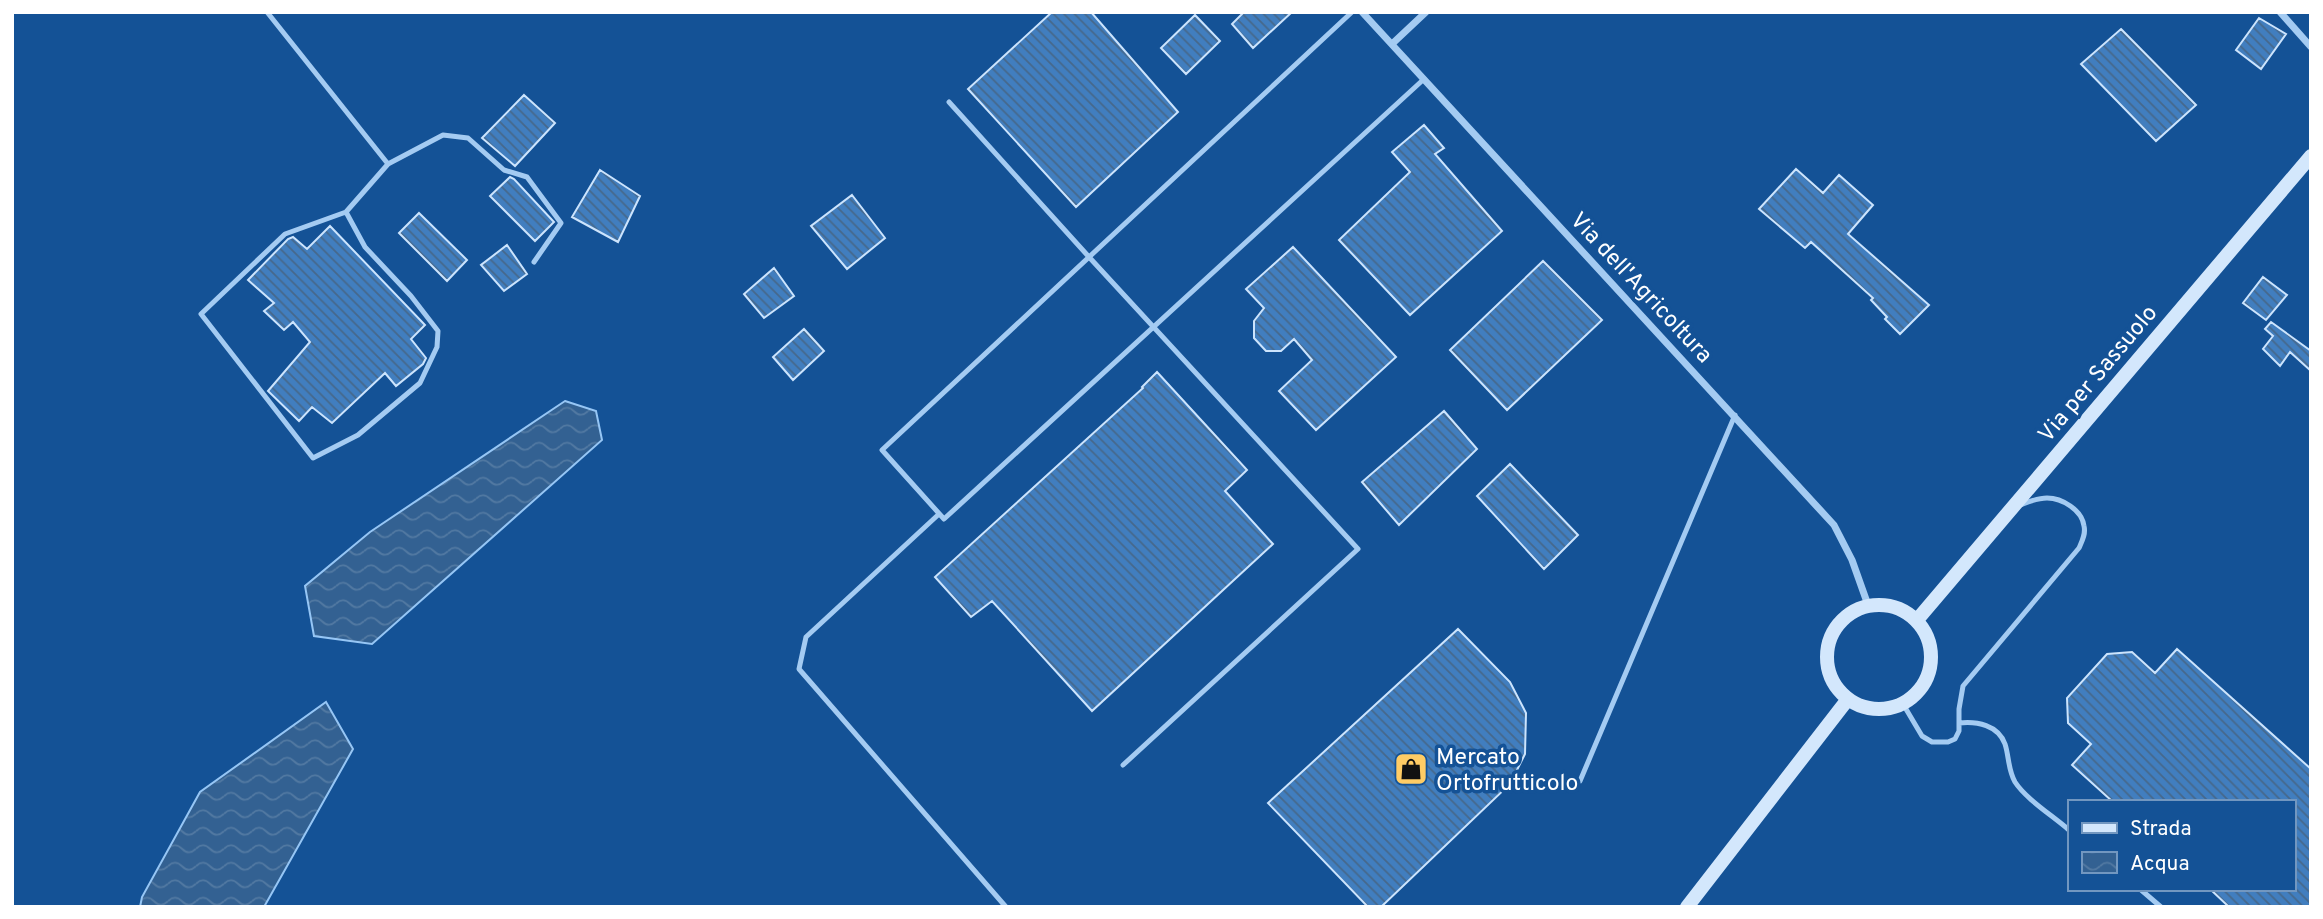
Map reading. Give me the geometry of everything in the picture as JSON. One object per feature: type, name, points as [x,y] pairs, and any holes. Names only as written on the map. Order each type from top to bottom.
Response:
[{"type":"main road","name":"Via per Sassuolo","points":[[1917,620],[2311,156]]},
{"type":"main road","points":[[1881,604],[1894,607],[1917,620],[1926,633],[1931,649],[1931,666],[1926,681],[1916,695],[1889,709],[1874,710],[1848,699],[1837,688],[1830,675],[1828,646],[1833,631],[1842,620],[1868,605],[1881,604]]},
{"type":"main road","points":[[1686,907],[1848,699]]},
{"type":"street","name":"Via dell'Agricoltura","points":[[1362,12],[1834,525],[1852,560],[1868,605]]},
{"type":"street","points":[[1392,44],[1426,12]]},
{"type":"street","points":[[2280,12],[2311,47]]},
{"type":"lane","points":[[267,12],[388,164]]},
{"type":"lane","points":[[1352,12],[881,450],[944,519],[1424,79]]},
{"type":"lane","points":[[949,102],[1357,549],[1123,765]]},
{"type":"lane","points":[[346,212],[365,247],[411,296],[438,331],[437,347],[420,383],[358,435],[313,458],[201,314],[285,234],[346,212],[388,164],[443,135],[468,138],[504,170],[527,177],[561,223],[534,262]]},
{"type":"lane","points":[[1580,781],[1735,415]]},
{"type":"lane","points":[[1903,704],[1922,736],[1942,744],[1955,739],[1959,731],[1963,686],[2074,557],[2084,537],[2085,527],[2078,512],[2055,499],[2044,498],[2012,509]]},
{"type":"lane","points":[[939,514],[806,637],[799,669],[1006,907]]},
{"type":"lane","points":[[1959,723],[1973,721],[1994,729],[2004,741],[2015,781],[2068,829]]},
{"type":"lane","points":[[2142,891],[2161,907]]},
{"type":"water","points":[[565,401],[596,411],[602,440],[372,644],[314,636],[305,586],[370,532]]},
{"type":"water","points":[[326,702],[353,749],[264,907],[140,907],[142,897],[200,792]]},
{"type":"building","points":[[1052,12],[1091,12],[1178,112],[1076,207],[968,89]]},
{"type":"building","points":[[1244,12],[1292,12],[1253,48],[1232,24]]},
{"type":"building","points":[[1195,15],[1220,41],[1186,74],[1161,48]]},
{"type":"building","points":[[2259,18],[2286,34],[2261,69],[2236,50]]},
{"type":"building","points":[[2121,29],[2196,105],[2156,141],[2081,64]]},
{"type":"building","points":[[524,95],[555,123],[515,166],[482,138]]},
{"type":"building","points":[[1424,125],[1444,148],[1435,154],[1502,231],[1410,315],[1339,240],[1410,172],[1392,152]]},
{"type":"building","points":[[1796,169],[1823,193],[1839,175],[1873,205],[1848,234],[1929,305],[1900,334],[1885,319],[1887,317],[1871,300],[1873,298],[1811,242],[1805,248],[1759,209]]},
{"type":"building","points":[[600,170],[640,196],[618,242],[572,217]]},
{"type":"building","points":[[510,177],[554,222],[535,241],[490,196]]},
{"type":"building","points":[[852,195],[885,238],[847,269],[811,226]]},
{"type":"building","points":[[419,213],[467,260],[447,281],[399,233]]},
{"type":"building","points":[[330,226],[425,325],[411,339],[426,358],[423,364],[396,386],[385,373],[332,423],[312,407],[299,421],[268,391],[310,342],[293,322],[284,330],[264,311],[274,303],[248,280],[288,239],[293,237],[307,249]]},
{"type":"building","points":[[507,245],[527,274],[504,291],[481,265]]},
{"type":"building","points":[[1293,247],[1396,357],[1316,430],[1279,391],[1312,360],[1294,339],[1281,351],[1266,351],[1254,338],[1254,321],[1264,308],[1246,289]]},
{"type":"building","points":[[1543,261],[1602,320],[1507,410],[1450,350]]},
{"type":"building","points":[[774,268],[794,296],[764,318],[744,294]]},
{"type":"building","points":[[2263,277],[2287,295],[2266,320],[2243,303]]},
{"type":"building","points":[[2271,322],[2311,351],[2311,371],[2290,352],[2280,366],[2263,349],[2273,336],[2265,329]]},
{"type":"building","points":[[804,329],[824,351],[793,380],[773,357]]},
{"type":"building","points":[[1157,372],[1247,470],[1225,491],[1273,544],[1092,711],[992,601],[971,617],[935,577],[1143,388]]},
{"type":"building","points":[[1444,411],[1477,449],[1399,525],[1362,482]]},
{"type":"building","points":[[1510,464],[1578,535],[1544,569],[1477,496]]},
{"type":"building","name":"Mercato Ortofrutticolo","points":[[1458,629],[1510,682],[1526,713],[1525,754],[1510,784],[1381,907],[1368,907],[1268,803]]},
{"type":"building","points":[[2177,649],[2311,769],[2311,907],[2229,907],[2212,891],[2295,891],[2295,800],[2111,800],[2072,765],[2091,744],[2068,723],[2067,698],[2107,654],[2132,652],[2155,673]]},
{"type":"place","name":"Mercato Ortofrutticolo","points":[[1411,769]]}]
